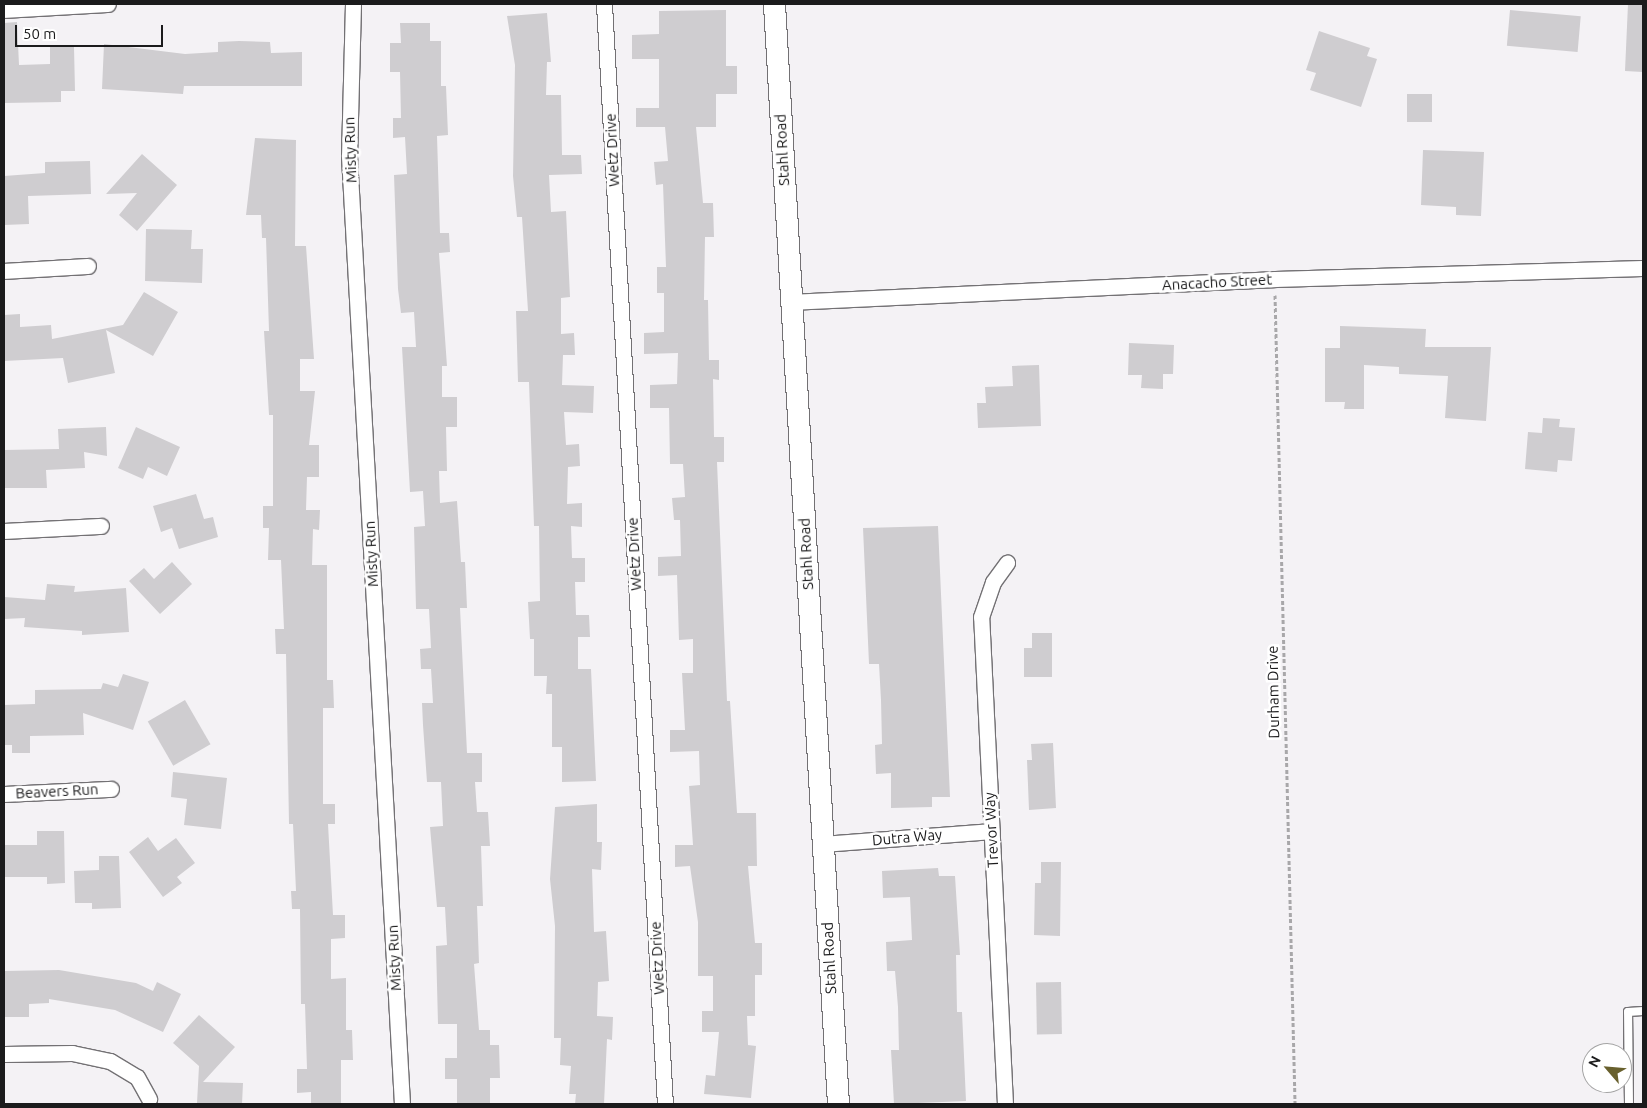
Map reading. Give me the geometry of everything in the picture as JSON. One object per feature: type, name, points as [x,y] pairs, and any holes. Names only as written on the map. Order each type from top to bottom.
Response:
[{"type":"street","points":[[4,10],[108,4]]},
{"type":"street","name":"Misty Run","points":[[353,4],[349,156],[402,1104]]},
{"type":"street","name":"Wetz Drive","points":[[604,4],[665,1104]]},
{"type":"street","name":"Stahl Road","points":[[774,4],[838,1104]]},
{"type":"street","points":[[4,271],[88,266]]},
{"type":"street","name":"Anacacho Street","points":[[791,302],[1274,279],[1643,268]]},
{"type":"street","points":[[4,531],[101,526]]},
{"type":"street","name":"Trevor Way","points":[[1005,1104],[981,617],[993,582],[1007,563]]},
{"type":"street","name":"Beavers Run","points":[[4,794],[111,789]]},
{"type":"street","name":"Dutra Way","points":[[823,844],[991,831]]},
{"type":"street","points":[[4,1054],[72,1053],[110,1061],[137,1077],[149,1099]]},
{"type":"lane","points":[[1628,1104],[1628,1012],[1643,1011]]},
{"type":"path","name":"Durham Drive","points":[[1274,279],[1295,1104]]},
{"type":"building","points":[[1628,4],[1643,4],[1643,72],[1625,71]]},
{"type":"building","points":[[726,10],[726,66],[737,66],[737,94],[716,94],[716,127],[696,127],[703,203],[713,203],[714,237],[705,237],[704,300],[708,300],[709,360],[719,360],[719,380],[713,379],[714,437],[724,437],[724,462],[717,462],[727,701],[730,701],[737,813],[756,813],[757,866],[748,866],[755,943],[762,943],[762,975],[755,975],[755,1016],[747,1016],[748,1045],[756,1046],[751,1098],[704,1094],[706,1075],[715,1076],[719,1032],[702,1032],[702,1011],[713,1011],[713,976],[698,976],[698,922],[690,866],[675,867],[675,845],[693,845],[689,786],[700,785],[699,751],[670,752],[670,730],[685,730],[682,673],[693,673],[693,639],[679,640],[677,575],[658,576],[658,557],[681,556],[680,520],[674,520],[672,498],[685,497],[683,464],[670,464],[669,408],[650,408],[650,385],[677,384],[678,353],[644,354],[644,333],[664,332],[664,293],[657,293],[657,267],[666,267],[663,184],[656,185],[654,162],[668,161],[665,127],[636,127],[636,108],[659,108],[659,59],[632,59],[632,35],[659,34],[659,11]]},
{"type":"building","points":[[1510,10],[1581,16],[1578,52],[1507,46]]},
{"type":"building","points":[[547,13],[551,62],[547,62],[546,95],[561,95],[562,155],[581,155],[582,174],[549,175],[551,212],[566,211],[570,297],[561,298],[561,334],[574,333],[575,355],[563,355],[562,385],[594,386],[593,413],[564,412],[566,445],[579,444],[580,466],[568,467],[567,504],[582,503],[582,527],[571,526],[572,558],[585,558],[585,582],[575,582],[576,615],[589,615],[590,637],[578,637],[578,669],[591,669],[596,781],[562,782],[562,747],[552,747],[552,694],[546,694],[547,676],[534,676],[534,639],[530,639],[528,602],[540,601],[539,526],[534,526],[529,382],[518,382],[516,311],[528,311],[522,217],[517,217],[513,176],[515,65],[507,16]]},
{"type":"building","points":[[17,22],[19,65],[50,64],[50,47],[74,47],[75,91],[61,91],[61,102],[4,103],[4,23]]},
{"type":"building","points":[[400,23],[430,23],[430,41],[441,41],[441,86],[446,86],[448,135],[437,136],[440,233],[449,233],[450,252],[439,253],[447,366],[442,366],[442,397],[457,397],[457,427],[446,427],[447,471],[439,471],[440,503],[457,501],[461,562],[465,562],[467,608],[460,608],[467,753],[482,753],[482,782],[475,782],[477,812],[488,812],[490,846],[481,846],[483,906],[477,906],[479,963],[474,964],[479,1030],[490,1030],[490,1045],[499,1045],[500,1078],[490,1078],[490,1104],[457,1104],[457,1079],[445,1079],[445,1058],[457,1058],[457,1024],[438,1024],[436,946],[447,945],[445,907],[437,907],[430,827],[443,826],[441,782],[427,782],[423,725],[422,703],[433,703],[431,669],[421,669],[420,649],[431,648],[429,609],[416,609],[414,527],[425,526],[423,491],[410,492],[402,347],[416,347],[414,312],[401,313],[398,289],[394,175],[407,174],[405,137],[393,138],[393,118],[401,118],[400,72],[390,72],[390,43],[401,43]]},
{"type":"building","points":[[1319,31],[1370,48],[1367,56],[1377,59],[1361,107],[1310,90],[1316,73],[1306,70]]},
{"type":"building","points":[[218,42],[270,42],[271,53],[302,52],[302,86],[184,86],[183,94],[102,89],[104,44],[185,54],[218,52]]},
{"type":"building","points":[[1407,94],[1432,94],[1432,122],[1407,122]]},
{"type":"building","points":[[255,138],[296,140],[295,246],[306,246],[314,359],[300,359],[300,391],[315,391],[309,445],[319,445],[319,477],[307,477],[306,510],[320,510],[319,530],[313,529],[312,565],[327,565],[327,680],[333,680],[334,708],[323,708],[323,804],[335,804],[335,824],[328,824],[333,915],[345,915],[345,938],[331,939],[331,979],[346,978],[346,1030],[352,1030],[353,1060],[341,1060],[341,1104],[311,1104],[311,1092],[297,1093],[297,1069],[307,1069],[305,1004],[301,1004],[300,909],[292,909],[291,891],[296,891],[293,824],[289,824],[286,654],[276,654],[275,629],[284,629],[281,560],[268,560],[269,528],[263,528],[263,506],[273,506],[273,415],[269,415],[264,331],[269,331],[266,238],[262,238],[261,215],[246,215]]},
{"type":"building","points":[[1423,150],[1484,152],[1481,216],[1456,215],[1456,207],[1421,205]]},
{"type":"building","points":[[142,154],[177,185],[137,231],[119,215],[137,193],[106,194]]},
{"type":"building","points":[[90,161],[91,194],[28,196],[29,224],[4,225],[4,176],[45,173],[45,162]]},
{"type":"building","points":[[146,229],[192,230],[191,249],[203,249],[202,283],[145,281]]},
{"type":"building","points":[[144,292],[178,312],[153,356],[106,330],[115,373],[68,383],[63,358],[4,361],[4,315],[20,314],[20,327],[51,325],[52,339],[123,325]]},
{"type":"building","points":[[1340,326],[1426,329],[1425,347],[1491,347],[1486,421],[1445,418],[1448,376],[1399,374],[1399,367],[1364,365],[1364,409],[1344,409],[1345,402],[1325,402],[1325,348],[1340,348]]},
{"type":"building","points":[[1129,343],[1174,345],[1173,374],[1163,374],[1163,389],[1141,388],[1142,375],[1128,375]]},
{"type":"building","points":[[1039,365],[1041,426],[978,428],[977,403],[986,403],[985,387],[1013,386],[1012,366]]},
{"type":"building","points":[[1543,418],[1560,419],[1559,427],[1575,428],[1572,461],[1558,460],[1557,472],[1525,469],[1528,432],[1542,433]]},
{"type":"building","points":[[106,427],[107,456],[84,452],[85,468],[46,470],[47,488],[4,488],[4,450],[59,449],[58,429]]},
{"type":"building","points":[[136,427],[180,447],[167,476],[148,467],[143,479],[118,468]]},
{"type":"building","points":[[196,494],[204,519],[213,517],[218,537],[179,549],[172,528],[161,532],[153,506]]},
{"type":"building","points":[[938,526],[950,797],[932,797],[932,807],[891,808],[891,773],[876,774],[875,745],[882,744],[881,700],[879,664],[869,664],[863,528]]},
{"type":"building","points":[[172,562],[192,584],[160,614],[129,581],[144,568],[154,579]]},
{"type":"building","points":[[47,584],[75,586],[74,592],[126,588],[129,632],[82,635],[82,631],[24,627],[25,618],[4,619],[4,597],[45,600]]},
{"type":"building","points":[[1032,633],[1052,633],[1052,677],[1024,677],[1024,648],[1032,648]]},
{"type":"building","points":[[123,674],[149,682],[133,730],[83,713],[84,735],[30,736],[30,753],[12,753],[12,745],[4,745],[4,705],[35,704],[35,690],[101,689],[103,683],[118,687]]},
{"type":"building","points":[[185,700],[210,744],[173,766],[148,722]]},
{"type":"building","points":[[1053,743],[1056,808],[1029,810],[1027,760],[1032,760],[1031,744]]},
{"type":"building","points":[[173,772],[227,778],[221,829],[184,825],[187,799],[171,797]]},
{"type":"building","points":[[597,804],[597,842],[602,842],[601,870],[592,869],[594,932],[606,931],[609,981],[598,982],[597,1016],[613,1017],[612,1040],[607,1039],[604,1104],[575,1104],[576,1094],[569,1094],[571,1066],[560,1065],[561,1038],[554,1038],[555,926],[550,879],[555,807]]},
{"type":"building","points":[[37,831],[64,831],[65,883],[47,884],[47,877],[4,877],[4,845],[37,845]]},
{"type":"building","points":[[148,837],[158,851],[176,838],[195,863],[177,877],[182,883],[163,897],[129,852]]},
{"type":"building","points":[[99,856],[119,856],[121,908],[92,909],[92,903],[75,903],[74,871],[99,870]]},
{"type":"building","points":[[1041,862],[1061,862],[1060,936],[1034,935],[1035,883],[1041,883]]},
{"type":"building","points":[[938,868],[939,876],[955,876],[960,955],[956,955],[957,1012],[962,1012],[966,1101],[894,1104],[891,1050],[899,1050],[898,1007],[895,971],[887,971],[886,942],[912,940],[910,897],[883,898],[882,871]]},
{"type":"building","points":[[59,970],[136,983],[153,991],[157,982],[181,994],[163,1032],[115,1010],[49,999],[49,1003],[29,1004],[29,1017],[4,1017],[4,971]]},
{"type":"building","points":[[1036,982],[1061,982],[1062,1034],[1037,1034]]},
{"type":"building","points":[[199,1015],[235,1047],[203,1082],[243,1083],[242,1104],[197,1103],[199,1066],[173,1043]]}]
